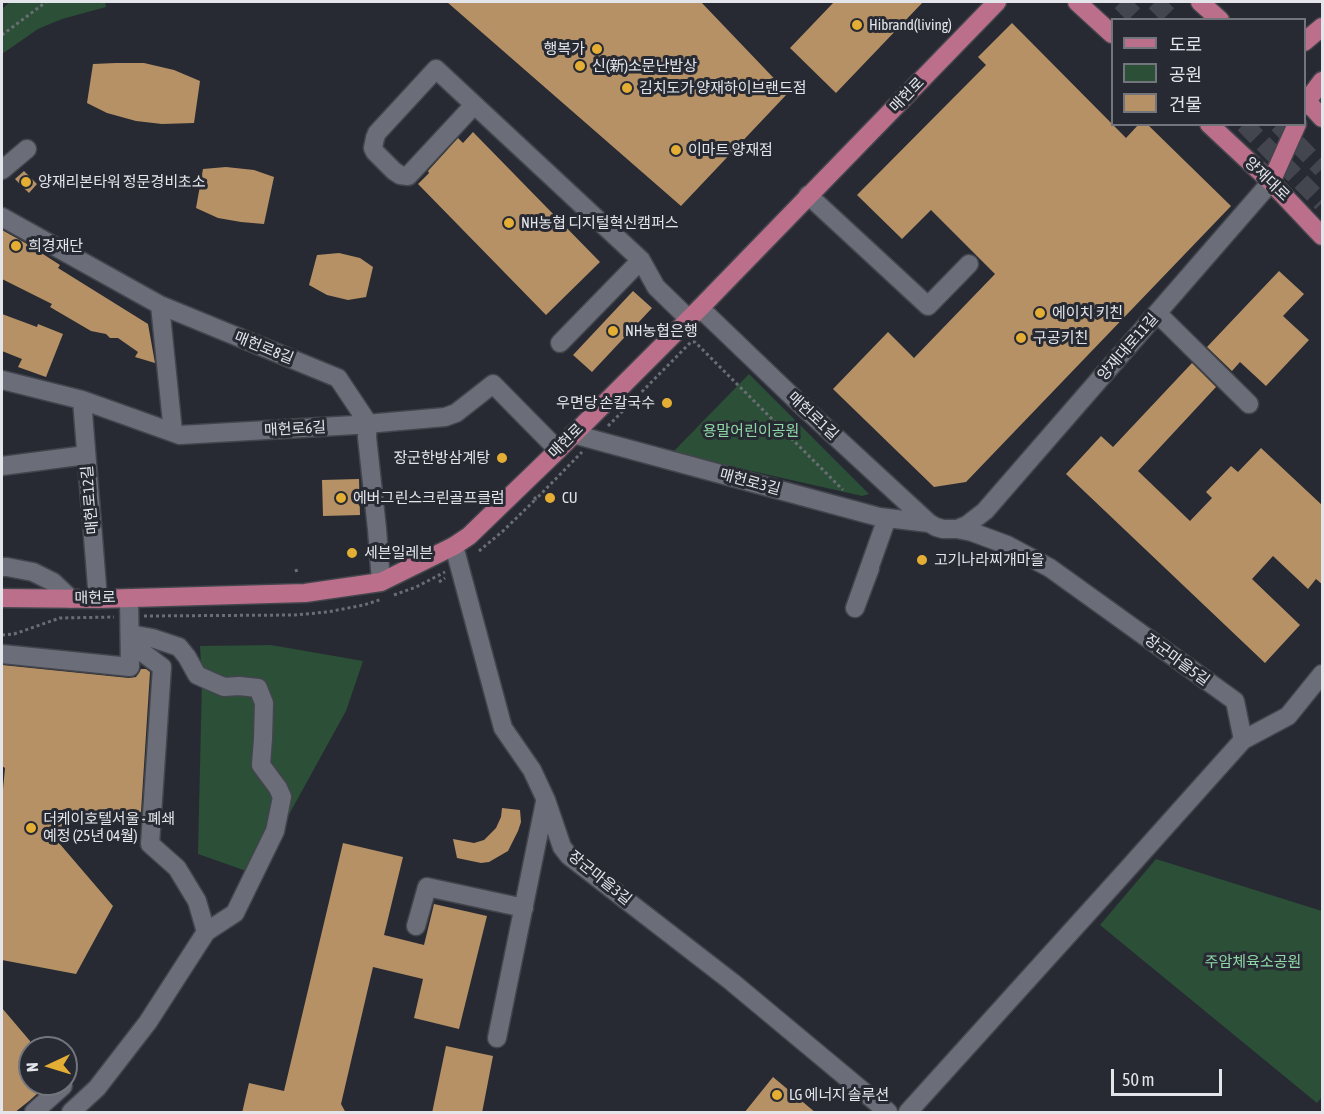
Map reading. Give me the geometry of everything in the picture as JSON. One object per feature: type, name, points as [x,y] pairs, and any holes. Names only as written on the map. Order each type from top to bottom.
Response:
[{"type":"main road","name":"매헌로","points":[[2,598],[98,599],[305,593],[381,582],[454,546],[469,536],[558,450],[997,2]]},
{"type":"main road","points":[[1077,2],[1111,32]]},
{"type":"main road","points":[[1200,2],[1218,18]]},
{"type":"main road","points":[[1306,41],[1323,27]]},
{"type":"main road","points":[[1306,101],[1323,81]]},
{"type":"main road","points":[[1306,101],[1323,87]]},
{"type":"main road","points":[[1306,103],[1323,117]]},
{"type":"main road","name":"양재대로","points":[[1211,126],[1271,182],[1323,236]]},
{"type":"main road","name":"양재대로11길","points":[[1271,182],[1296,126]]},
{"type":"street","name":"매헌로1길","points":[[474,105],[408,176],[394,171],[373,148],[377,133],[436,69],[641,260],[656,287],[694,313],[801,404],[929,523]]},
{"type":"street","points":[[2,170],[27,149]]},
{"type":"street","name":"양재대로11길","points":[[957,529],[967,525],[984,511],[1271,182]]},
{"type":"street","points":[[807,195],[928,306],[969,264]]},
{"type":"street","name":"매헌로8길","points":[[2,217],[160,305],[338,378],[368,423]]},
{"type":"street","points":[[560,343],[641,260]]},
{"type":"street","points":[[160,305],[173,432]]},
{"type":"street","points":[[1157,313],[1249,404]]},
{"type":"street","name":"매헌로6길","points":[[2,380],[82,400],[180,435],[355,425],[445,417],[456,413],[493,384],[558,450]]},
{"type":"street","name":"매헌로12길","points":[[82,400],[98,599]]},
{"type":"street","points":[[368,423],[367,437],[381,582]]},
{"type":"street","name":"매헌로3길","points":[[573,434],[886,518],[929,523]]},
{"type":"street","points":[[2,466],[86,456]]},
{"type":"street","points":[[855,608],[886,518]]},
{"type":"street","points":[[929,523],[944,529],[957,529]]},
{"type":"street","name":"장군마을5길","points":[[957,529],[1007,545],[1050,568],[1235,701],[1243,740]]},
{"type":"street","name":"장군마을3길","points":[[454,546],[503,728],[532,770],[546,800],[562,847],[569,856],[732,982],[888,1113]]},
{"type":"street","points":[[2,567],[33,573],[53,582],[71,599]]},
{"type":"street","points":[[2,654],[130,667],[129,598]]},
{"type":"street","points":[[130,638],[162,667],[150,844],[177,868],[197,902],[206,932]]},
{"type":"street","points":[[71,1113],[97,1088],[148,1022],[206,932],[235,913],[275,831],[282,797],[261,765],[264,703],[258,688],[224,687],[197,675],[179,647],[152,638],[130,638]]},
{"type":"street","points":[[908,1113],[1243,740],[1288,716],[1323,674]]},
{"type":"street","points":[[497,1038],[546,800]]},
{"type":"street","points":[[416,926],[427,886],[524,908]]},
{"type":"street","points":[[34,1113],[52,1096]]},
{"type":"path","points":[[2,35],[46,2]]},
{"type":"path","points":[[531,494],[536,499],[692,342],[695,342],[848,494]]},
{"type":"green space","points":[[10,2],[105,2],[106,7],[62,19],[38,29],[2,54],[2,9]]},
{"type":"green space","name":"용말어린이공원","points":[[749,374],[869,494],[862,496],[672,453]]},
{"type":"green space","points":[[271,645],[363,661],[346,711],[268,858],[252,873],[198,854],[202,678],[200,646]]},
{"type":"green space","name":"주암체육소공원","points":[[1156,859],[1322,911],[1322,1097],[1317,1103],[1100,925]]},
{"type":"building","name":"이마트 양재점","points":[[447,2],[701,2],[788,93],[681,206]]},
{"type":"building","name":"Hibrand(living)","points":[[834,2],[923,2],[836,93],[790,48]]},
{"type":"building","points":[[1012,23],[1111,123],[1111,126],[1114,126],[1126,138],[1137,126],[1149,126],[1231,206],[966,482],[934,487],[833,389],[888,332],[914,358],[995,274],[931,210],[902,239],[857,195],[986,65],[978,57]]},
{"type":"building","points":[[144,63],[174,70],[200,81],[194,123],[162,124],[136,121],[107,113],[87,103],[93,64]]},
{"type":"building","name":"NH농협 디지털혁신캠퍼스","points":[[473,132],[600,262],[546,315],[418,184],[458,138],[463,143]]},
{"type":"building","points":[[226,167],[254,170],[274,177],[264,224],[218,218],[196,208],[203,169]]},
{"type":"building","name":"양재리본타워 정문경비초소","points":[[24,171],[37,184],[29,193],[15,179]]},
{"type":"building","points":[[2,230],[29,245],[60,265],[58,268],[148,324],[155,363],[135,357],[138,352],[118,338],[110,338],[106,334],[91,331],[50,307],[52,304],[2,279]]},
{"type":"building","points":[[339,253],[360,258],[373,267],[366,297],[348,300],[327,295],[309,285],[317,255]]},
{"type":"building","points":[[1279,271],[1304,294],[1283,316],[1309,340],[1266,386],[1240,362],[1232,371],[1207,347]]},
{"type":"building","name":"NH농협은행","points":[[633,291],[652,308],[592,372],[573,355]]},
{"type":"building","points":[[2,314],[63,334],[46,377],[18,367],[22,359],[2,351]]},
{"type":"building","points":[[1192,363],[1216,387],[1138,471],[1190,521],[1212,498],[1206,492],[1231,466],[1238,472],[1261,448],[1323,506],[1323,585],[1316,579],[1308,589],[1273,556],[1252,579],[1300,625],[1265,663],[1066,474],[1101,436],[1113,447]]},
{"type":"building","name":"에버그린스크린골프클럼","points":[[359,479],[360,515],[323,516],[322,480]]},
{"type":"building","name":"더케이호텔서울 - 폐쇄 예정 (25년 04월)","points":[[2,665],[129,678],[136,677],[141,669],[150,672],[141,812],[64,811],[59,843],[113,906],[76,974],[2,960],[2,791],[5,768],[2,766]]},
{"type":"building","points":[[502,808],[520,810],[521,822],[508,851],[489,862],[481,863],[457,858],[453,839],[474,843],[484,840],[496,828]]},
{"type":"building","points":[[343,843],[403,857],[384,935],[424,945],[434,904],[487,916],[459,1029],[414,1018],[423,979],[373,967],[341,1104],[346,1113],[242,1113],[249,1083],[284,1091]]},
{"type":"building","points":[[2,1008],[26,1036],[18,1036],[18,1096],[35,1096],[14,1113],[2,1113]]},
{"type":"building","points":[[446,1046],[493,1056],[482,1113],[432,1113]]},
{"type":"building","name":"LG 에너지 솔루션","points":[[773,1077],[816,1113],[744,1113]]},
{"type":"tunnel","points":[[1121,2],[1137,18]]},
{"type":"tunnel","points":[[1155,2],[1171,18]]},
{"type":"tunnel","points":[[1246,126],[1322,203]]},
{"type":"tunnel","points":[[1280,126],[1322,169]]},
{"type":"place","name":"Hibrand(living)","points":[[857,25]]},
{"type":"place","name":"행복가","points":[[597,49]]},
{"type":"place","name":"신(新)소문난밥상","points":[[580,66]]},
{"type":"place","name":"김치도가 양재하이브랜드점","points":[[627,88]]},
{"type":"place","name":"이마트 양재점","points":[[676,150]]},
{"type":"place","name":"양재리본타워 정문경비초소","points":[[26,182]]},
{"type":"place","name":"NH농협 디지털혁신캠퍼스","points":[[509,223]]},
{"type":"place","name":"희경재단","points":[[16,246]]},
{"type":"place","name":"에이치 키친","points":[[1040,313]]},
{"type":"place","name":"NH농협은행","points":[[613,331]]},
{"type":"place","name":"구공키친","points":[[1021,338]]},
{"type":"place","name":"우면당 손칼국수","points":[[667,403]]},
{"type":"place","name":"장군한방삼계탕","points":[[502,458]]},
{"type":"place","name":"에버그린스크린골프클럼","points":[[341,498]]},
{"type":"place","name":"CU","points":[[550,498]]},
{"type":"place","name":"세븐일레븐","points":[[352,553]]},
{"type":"place","name":"고기나라찌개마을","points":[[922,560]]},
{"type":"place","name":"더케이호텔서울 - 폐쇄 예정 (25년 04월)","points":[[31,828]]},
{"type":"place","name":"LG 에너지 솔루션","points":[[777,1095]]}]
